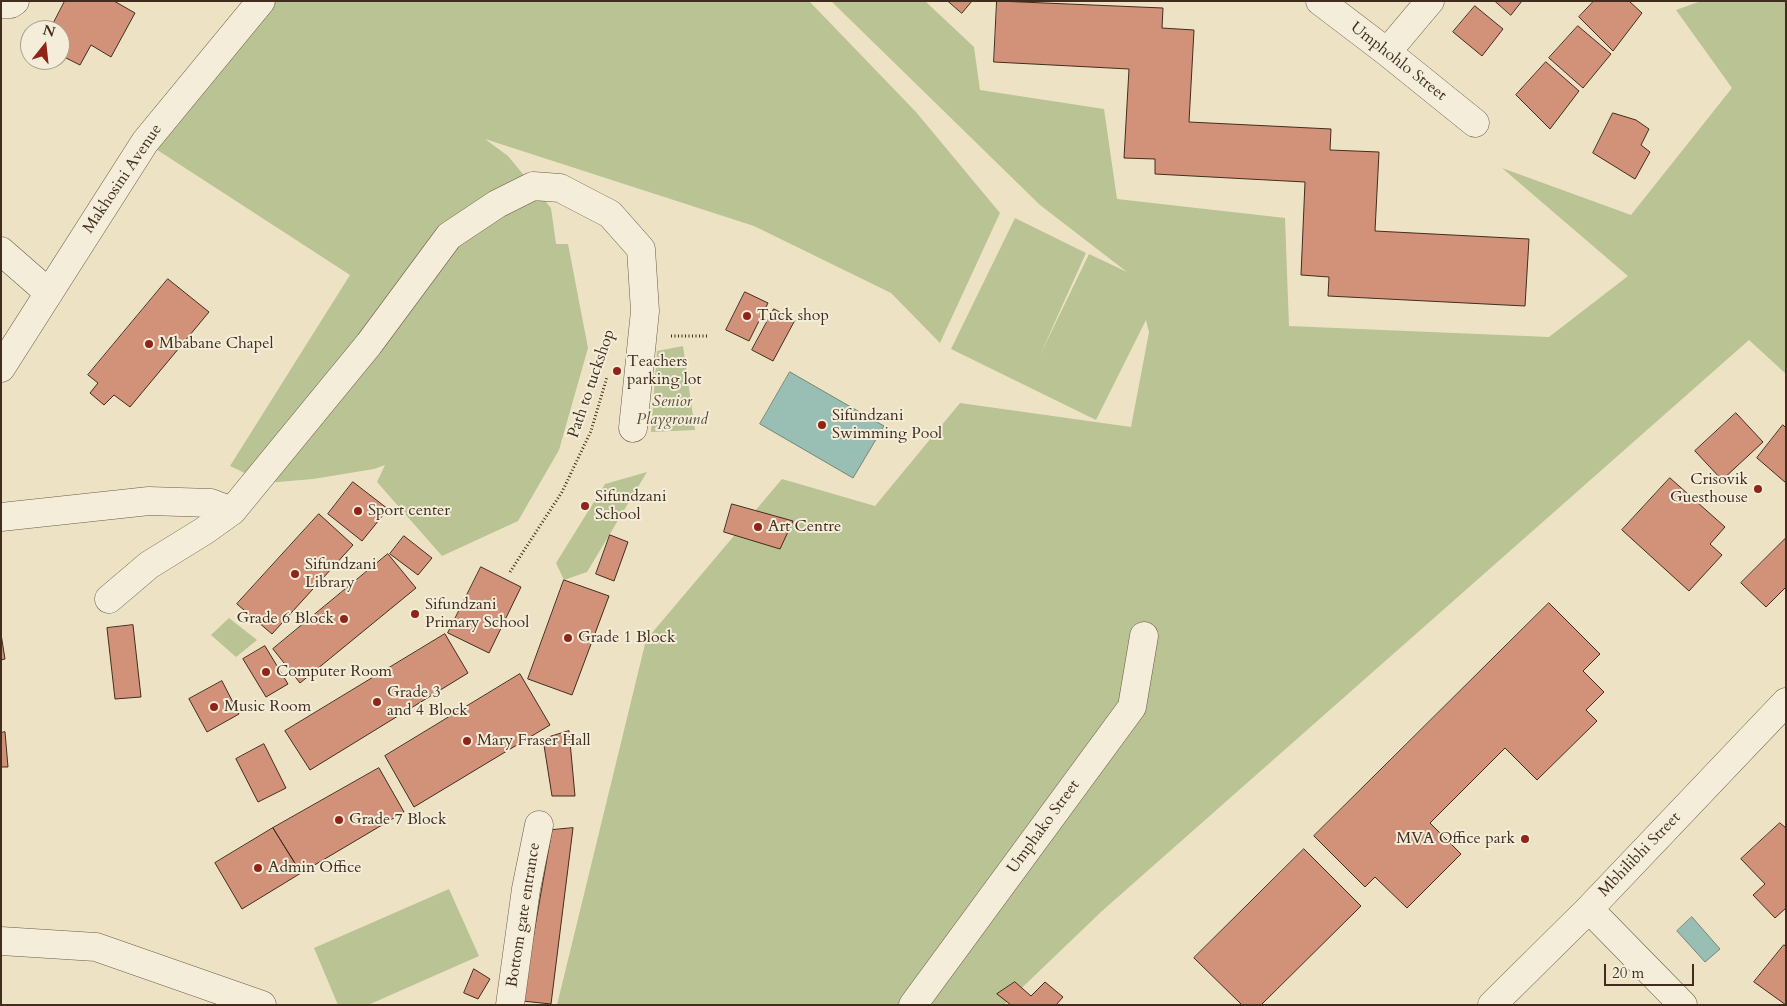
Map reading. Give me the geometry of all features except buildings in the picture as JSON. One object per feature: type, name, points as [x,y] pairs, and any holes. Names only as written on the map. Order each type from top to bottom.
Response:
[{"type":"street","points":[[1,4],[11,4],[15,1]]},
{"type":"street","name":"Makhosini Avenue","points":[[1,368],[145,142],[261,1]]},
{"type":"street","name":"Umphohlo Street","points":[[1320,1],[1475,123]]},
{"type":"street","points":[[1387,52],[1430,1]]},
{"type":"street","points":[[109,599],[150,565],[232,511],[370,344],[450,236],[497,204],[533,186],[560,188],[610,214],[641,249],[645,311],[634,428]]},
{"type":"street","points":[[1,251],[49,293]]},
{"type":"street","points":[[1,517],[149,501],[211,502],[232,511]]},
{"type":"street","name":"Umphako Street","points":[[913,1005],[1132,707],[1144,636]]},
{"type":"street","name":"Mbhilibhi Street","points":[[1492,1005],[1588,910],[1786,702]]},
{"type":"street","name":"Bottom gate entrance","points":[[510,1005],[526,889],[539,825]]},
{"type":"street","points":[[1588,910],[1683,1005]]},
{"type":"street","points":[[1,941],[96,947],[262,1005]]},
{"type":"path","name":"Path to tuckshop","points":[[643,331],[665,336],[708,336]]},
{"type":"path","name":"Path to tuckshop","points":[[510,572],[562,492],[591,431],[610,367]]},
{"type":"green space","points":[[261,1],[809,1],[916,112],[1000,213],[940,343],[891,293],[754,226],[485,139],[508,156],[551,208],[556,244],[568,244],[588,348],[559,450],[518,521],[442,556],[377,482],[385,465],[374,469],[313,479],[266,483],[230,466],[350,275],[145,142]]},
{"type":"green space","points":[[831,1],[925,1],[974,47],[980,90],[1104,109],[1117,199],[1285,218],[1289,326],[1549,337],[1628,276],[1502,168],[1631,215],[1732,88],[1676,10],[1701,1],[1786,1],[1786,374],[1749,340],[1102,911],[1004,1005],[557,1005],[646,640],[782,479],[875,506],[960,403],[1131,427],[1149,332],[1146,320],[1096,420],[951,349],[1015,218],[1086,253],[1040,355],[1089,254],[1127,272],[1040,205]]},
{"type":"green space","name":"Senior Playground","points":[[683,346],[695,430],[651,432],[657,351]]},
{"type":"green space","points":[[647,472],[587,572],[564,580],[556,563],[605,484]]},
{"type":"green space","points":[[229,618],[257,640],[236,657],[211,635]]},
{"type":"green space","points":[[449,889],[479,956],[368,1005],[338,1005],[314,948]]},
{"type":"water","name":"Sifundzani Swimming Pool","points":[[790,372],[884,426],[853,478],[760,424]]},
{"type":"water","points":[[1692,917],[1720,949],[1705,962],[1677,931]]},
{"type":"place","name":"Tuck shop","points":[[747,316]]},
{"type":"place","name":"Mbabane Chapel","points":[[149,344]]},
{"type":"place","name":"Teachers parking lot","points":[[617,371]]},
{"type":"place","name":"Sifundzani Swimming Pool","points":[[822,425]]},
{"type":"place","name":"Crisovik Guesthouse","points":[[1758,489]]},
{"type":"place","name":"Sifundzani School","points":[[585,506]]},
{"type":"place","name":"Sport center","points":[[358,511]]},
{"type":"place","name":"Art Centre","points":[[758,527]]},
{"type":"place","name":"Sifundzani Library","points":[[295,574]]},
{"type":"place","name":"Sifundzani Primary School","points":[[415,614]]},
{"type":"place","name":"Grade 6 Block","points":[[344,619]]},
{"type":"place","name":"Grade 1 Block","points":[[568,638]]},
{"type":"place","name":"Computer Room","points":[[266,672]]},
{"type":"place","name":"Grade 3 and 4 Block","points":[[377,702]]},
{"type":"place","name":"Music Room","points":[[214,707]]},
{"type":"place","name":"Mary Fraser Hall","points":[[467,741]]},
{"type":"place","name":"Grade 7 Block","points":[[339,820]]},
{"type":"place","name":"MVA Office park","points":[[1525,839]]},
{"type":"place","name":"Admin Office","points":[[258,868]]}]
